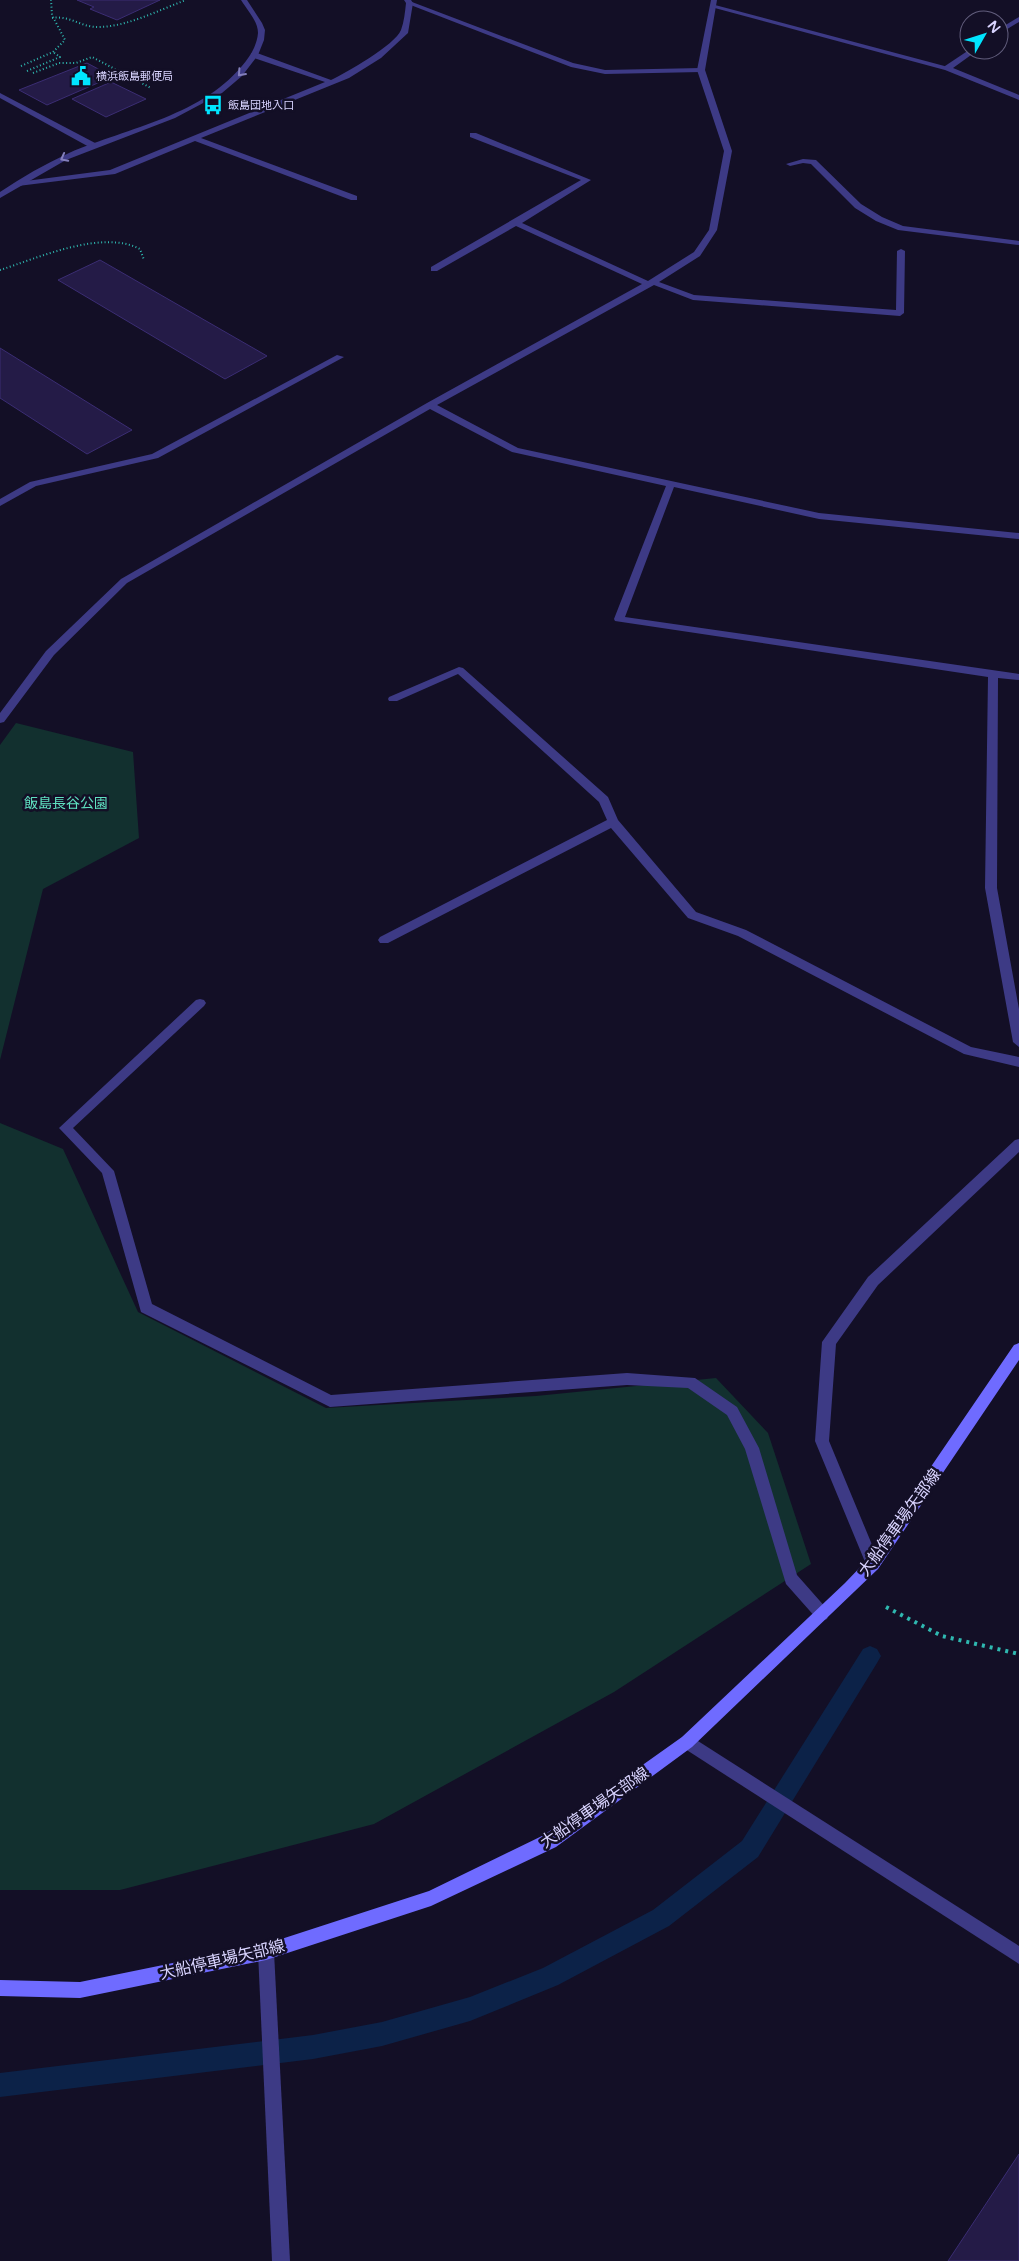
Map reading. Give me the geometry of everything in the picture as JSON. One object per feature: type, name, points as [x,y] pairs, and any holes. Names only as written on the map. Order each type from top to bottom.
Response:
[{"type":"main road","name":"大船停車場矢部線","points":[[0,1988],[80,1990],[266,1952],[431,1898],[550,1841],[687,1742],[873,1564],[1019,1349]]},
{"type":"street","points":[[0,196],[72,154],[204,102],[234,81],[254,55],[258,47],[261,29],[244,0]]},
{"type":"street","points":[[18,184],[112,172],[346,76],[378,56],[404,33],[409,2],[570,65],[605,72],[701,70]]},
{"type":"street","points":[[0,720],[50,653],[124,582],[430,405],[650,283],[697,254],[713,230],[728,151],[701,70],[713,3],[948,68],[1019,98]]},
{"type":"street","points":[[254,55],[331,82]]},
{"type":"street","points":[[948,68],[960,60]]},
{"type":"street","points":[[0,95],[94,146]]},
{"type":"street","points":[[434,270],[516,224],[587,180],[473,136]]},
{"type":"street","points":[[194,138],[354,198]]},
{"type":"street","points":[[790,164],[803,161],[812,162],[821,168],[858,206],[879,219],[902,228],[1019,243]]},
{"type":"street","points":[[516,224],[650,283],[693,297],[900,313],[901,251]]},
{"type":"street","points":[[0,503],[33,484],[155,456],[340,357]]},
{"type":"street","points":[[430,405],[515,450],[819,516],[1019,536]]},
{"type":"street","points":[[671,484],[619,619],[993,674],[1019,676]]},
{"type":"street","points":[[393,699],[459,670],[604,800],[613,822],[692,915],[742,933],[968,1051],[1019,1062]]},
{"type":"street","points":[[993,674],[991,888],[1019,1042]]},
{"type":"street","points":[[384,940],[613,822]]},
{"type":"street","points":[[200,1003],[64,1128],[108,1171],[146,1308],[330,1401],[627,1379],[690,1382],[732,1412],[752,1448],[791,1579],[822,1614]]},
{"type":"street","points":[[873,1564],[822,1441],[829,1342],[873,1280],[1019,1144]]},
{"type":"street","points":[[687,1742],[1019,1956]]},
{"type":"street","points":[[266,1952],[281,2261]]},
{"type":"path","points":[[18,68],[53,52],[65,40],[62,29],[52,18],[48,8],[51,0]]},
{"type":"path","points":[[52,18],[64,16],[85,26],[101,27],[120,24],[186,0]]},
{"type":"path","points":[[26,71],[60,57],[53,52]]},
{"type":"path","points":[[26,76],[59,63],[76,63],[92,57],[156,91]]},
{"type":"path","points":[[0,270],[84,245],[114,241],[135,246],[141,250],[144,260]]},
{"type":"path","points":[[850,1588],[942,1636],[1019,1654]]},
{"type":"green space","name":"飯島長谷公園","points":[[16,723],[133,752],[139,838],[43,889],[0,1060],[0,745]]},
{"type":"green space","points":[[0,1123],[63,1149],[138,1312],[326,1408],[536,1396],[716,1378],[768,1433],[811,1564],[614,1692],[374,1824],[120,1890],[0,1890]]},
{"type":"building","points":[[77,0],[160,0],[117,20],[90,9],[94,7]]},
{"type":"building","points":[[87,63],[102,71],[97,74],[107,79],[47,105],[19,90]]},
{"type":"building","points":[[111,82],[146,99],[106,117],[72,99]]},
{"type":"building","points":[[100,260],[267,356],[225,379],[58,280]]},
{"type":"building","points":[[0,348],[132,430],[87,454],[0,398]]},
{"type":"building","points":[[1019,2154],[1019,2261],[948,2261]]},
{"type":"waterway","points":[[0,2085],[313,2047],[382,2034],[470,2009],[550,1977],[661,1918],[750,1849],[870,1656]]},
{"type":"place","name":"横浜飯島郵便局","points":[[81,76]]},
{"type":"place","name":"飯島団地入口","points":[[213,105]]}]
